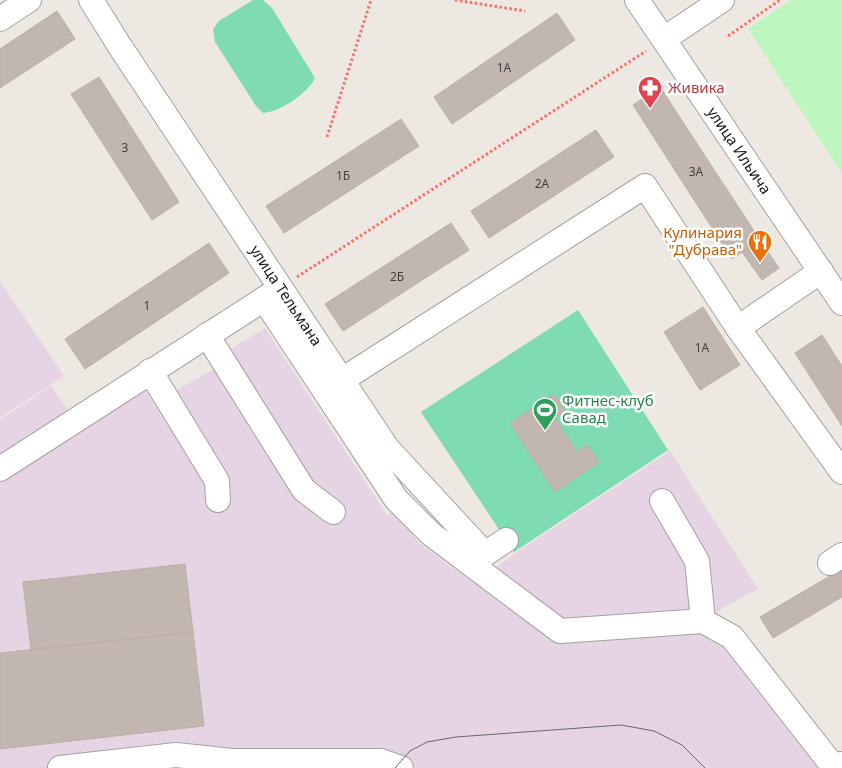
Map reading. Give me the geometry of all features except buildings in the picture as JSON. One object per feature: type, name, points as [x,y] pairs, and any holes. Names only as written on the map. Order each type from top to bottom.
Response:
[{"type":"street","points":[[0,19],[29,0]]},
{"type":"street","name":"улица Тельмана","points":[[91,0],[272,293],[342,380],[388,448],[485,554],[506,540]]},
{"type":"street","name":"улица Ильича","points":[[637,0],[842,303]]},
{"type":"street","points":[[664,39],[722,0]]},
{"type":"street","points":[[342,380],[645,186],[738,328],[842,472]]},
{"type":"street","points":[[738,328],[821,271]]},
{"type":"street","points":[[0,469],[272,293],[396,498],[430,534],[560,631],[703,621],[732,637],[832,764],[842,764]]},
{"type":"street","points":[[207,335],[304,490],[333,512]]},
{"type":"street","points":[[150,371],[217,481],[218,500]]},
{"type":"street","points":[[662,502],[697,561],[703,621]]},
{"type":"street","points":[[60,768],[176,755],[232,761],[381,761],[401,768]]},
{"type":"path","points":[[327,136],[371,0]]},
{"type":"path","points":[[455,0],[525,11]]},
{"type":"path","points":[[728,36],[780,0]]},
{"type":"path","points":[[272,293],[664,39]]},
{"type":"shaded area","points":[[0,281],[64,376],[0,418]]},
{"type":"shaded area","points":[[265,328],[387,515],[395,511],[420,544],[475,584],[514,554],[670,451],[758,589],[721,609],[705,632],[724,646],[818,768],[0,768],[0,420],[51,386],[81,427],[146,391],[154,403],[235,357],[231,349]]},
{"type":"green space","points":[[253,0],[263,0],[272,8],[315,78],[306,90],[293,101],[270,112],[263,113],[256,106],[215,42],[213,29],[219,21]]},
{"type":"green space","points":[[791,0],[842,0],[842,173],[748,29]]},
{"type":"green space","name":"Фитнес-клуб Савад","points":[[578,310],[668,450],[514,552],[421,412]]},
{"type":"tram line","points":[[395,768],[410,751],[427,742],[456,737],[621,725],[654,731],[682,745],[705,768]]},
{"type":"place","name":"Живика","points":[[650,109]]},
{"type":"place","name":"Кулинария \"Дубрава\"","points":[[760,263]]},
{"type":"place","name":"Фитнес-клуб Савад","points":[[545,431]]}]
